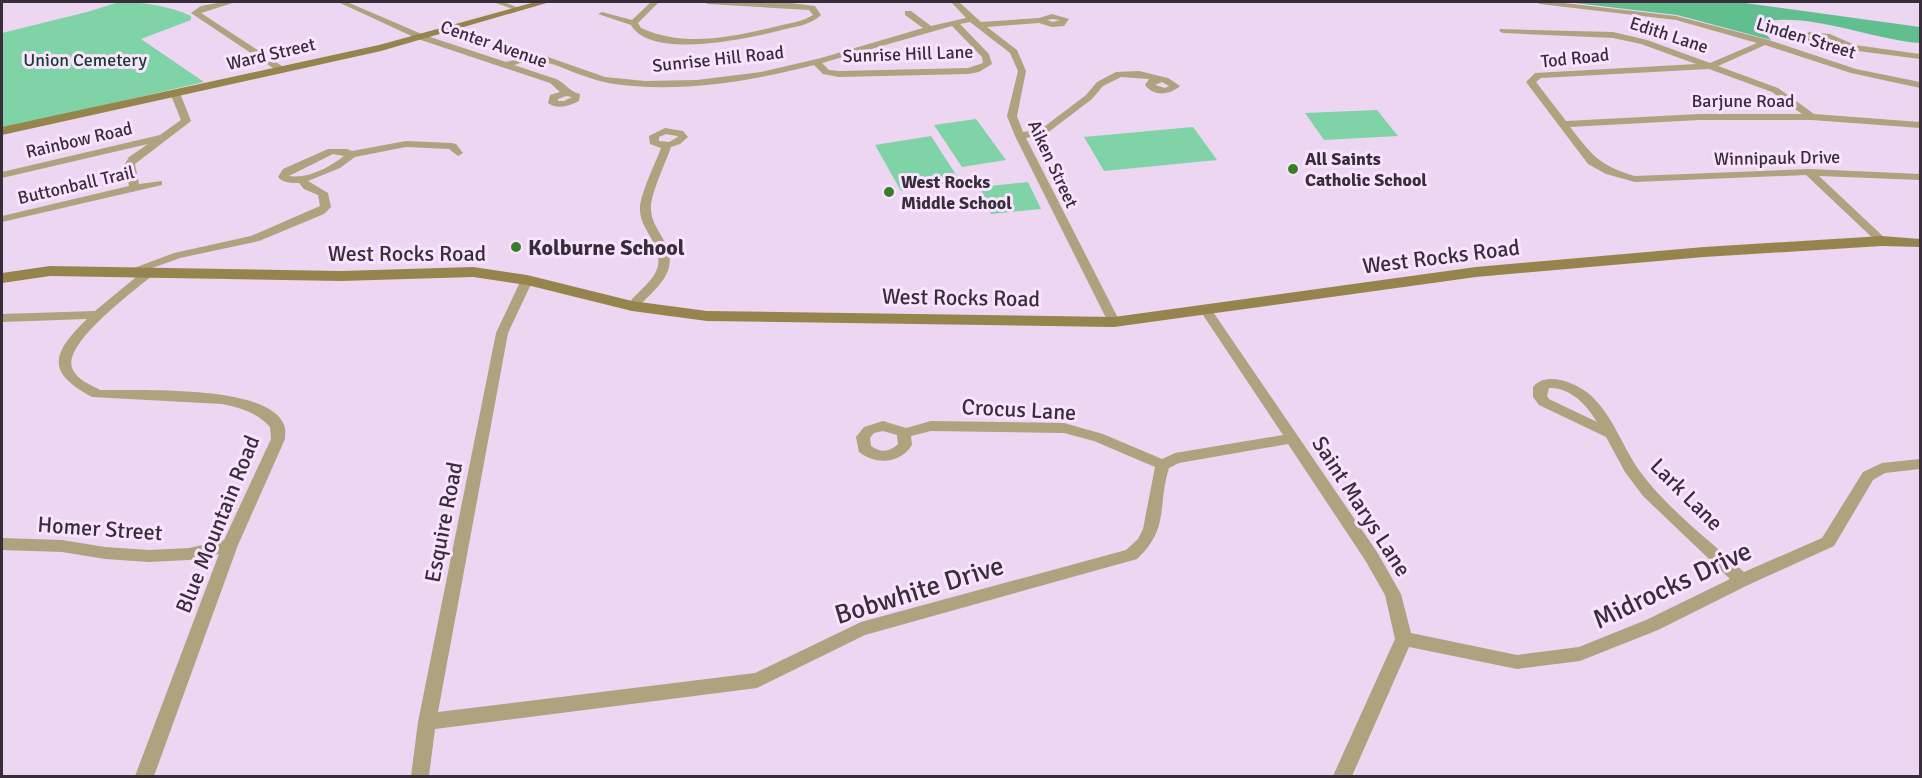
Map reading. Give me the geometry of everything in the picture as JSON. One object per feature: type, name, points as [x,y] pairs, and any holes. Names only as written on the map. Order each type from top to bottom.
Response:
[{"type":"main road","name":"Ward Street","points":[[2,131],[421,37],[545,2]]},
{"type":"main road","name":"West Rocks Road","points":[[2,278],[50,271],[319,276],[473,272],[527,280],[632,306],[707,316],[1114,322],[1476,272],[1704,252],[1882,241],[1920,243]]},
{"type":"street","points":[[200,2],[211,6]]},
{"type":"street","points":[[232,2],[211,6],[195,14],[282,69]]},
{"type":"street","name":"Center Avenue","points":[[342,2],[421,37],[559,84],[566,93]]},
{"type":"street","points":[[497,2],[518,9]]},
{"type":"street","points":[[634,23],[655,2]]},
{"type":"street","points":[[602,14],[634,23],[638,30],[658,38],[712,40],[777,29],[811,20],[817,13],[812,8],[796,5],[708,2]]},
{"type":"street","name":"Aiken Street","points":[[955,2],[1014,52],[1022,71],[1012,117],[1114,322]]},
{"type":"street","name":"Linden Street","points":[[1540,2],[1676,18],[1766,42],[1854,71],[1920,85]]},
{"type":"street","points":[[908,12],[928,28]]},
{"type":"street","name":"Sunrise Hill Road","points":[[504,66],[534,57],[550,57],[603,79],[670,84],[773,72],[928,28],[954,23],[1040,20]]},
{"type":"street","name":"Sunrise Hill Lane","points":[[815,61],[825,72],[839,74],[968,71],[988,64],[986,56],[954,23]]},
{"type":"street","name":"Edith Lane","points":[[1503,32],[1613,35],[1644,42],[1775,90],[1812,117]]},
{"type":"street","name":"Tod Road","points":[[1635,179],[1610,172],[1592,162],[1531,82],[1538,75],[1711,66],[1766,42]]},
{"type":"street","points":[[1851,46],[1920,57]]},
{"type":"street","points":[[1020,136],[1036,134],[1051,127],[1107,79],[1129,73],[1158,80]]},
{"type":"street","points":[[135,189],[130,164],[133,159],[186,121],[175,93]]},
{"type":"street","name":"Barjune Road","points":[[1564,124],[1699,117],[1812,117],[1920,125]]},
{"type":"street","name":"Rainbow Road","points":[[2,175],[164,137]]},
{"type":"street","name":"Blue Mountain Road","points":[[350,155],[346,160],[302,180],[285,180],[284,174],[325,153],[337,151],[350,155],[419,143],[452,146],[458,153]]},
{"type":"street","points":[[632,306],[662,273],[666,263],[666,250],[648,226],[645,206],[667,145]]},
{"type":"street","points":[[1809,172],[1882,241]]},
{"type":"street","name":"Winnipauk Drive","points":[[1635,179],[1809,172],[1920,177]]},
{"type":"street","name":"Blue Mountain Road","points":[[144,777],[230,545],[278,439],[277,426],[266,413],[257,408],[224,398],[97,394],[81,385],[67,372],[65,357],[73,342],[155,261],[179,253],[247,241],[321,212],[326,207],[323,193],[308,187],[302,180]]},
{"type":"street","name":"Buttonball Trail","points":[[2,219],[158,183]]},
{"type":"street","name":"Esquire Road","points":[[420,777],[428,722],[502,333],[527,280]]},
{"type":"street","name":"Saint Marys Lane","points":[[1205,309],[1371,556],[1393,594],[1404,639]]},
{"type":"street","points":[[2,318],[100,315]]},
{"type":"street","name":"Lark Lane","points":[[1609,433],[1553,408],[1540,397],[1540,387],[1544,384],[1557,384],[1581,395],[1604,418],[1624,461],[1648,492],[1742,580]]},
{"type":"street","name":"Crocus Lane","points":[[904,434],[921,427],[931,426],[1064,428],[1098,436],[1162,465]]},
{"type":"street","points":[[1162,465],[1175,458],[1290,438]]},
{"type":"street","name":"Midrocks Drive","points":[[1404,639],[1517,662],[1580,654],[1652,625],[1742,580],[1828,542],[1868,476],[1882,468],[1920,464]]},
{"type":"street","name":"Bobwhite Drive","points":[[428,722],[757,680],[861,629],[1131,555],[1146,540],[1152,525],[1157,479],[1162,465]]},
{"type":"street","name":"Homer Street","points":[[2,544],[62,546],[105,553],[149,556],[189,554],[230,545]]},
{"type":"street","points":[[1343,777],[1404,639]]},
{"type":"green space","name":"Union Cemetery","points":[[119,2],[156,5],[191,16],[191,20],[141,39],[204,82],[2,129],[2,33]]},
{"type":"green space","points":[[1737,2],[1920,27],[1920,43],[1824,24],[1785,20],[1765,21],[1760,27],[1771,40],[1677,15],[1575,3]]},
{"type":"green space","points":[[1377,110],[1398,136],[1324,140],[1305,113]]},
{"type":"green space","points":[[976,119],[1006,160],[962,167],[934,125]]},
{"type":"green space","points":[[1193,127],[1217,160],[1104,171],[1084,137]]},
{"type":"green space","points":[[931,136],[960,181],[901,191],[875,145]]},
{"type":"green space","points":[[1028,182],[1041,209],[991,214],[980,187]]},
{"type":"place","name":"All Saints Catholic School","points":[[1293,169]]},
{"type":"place","name":"West Rocks Middle School","points":[[889,192]]},
{"type":"place","name":"Kolburne School","points":[[516,247]]}]
